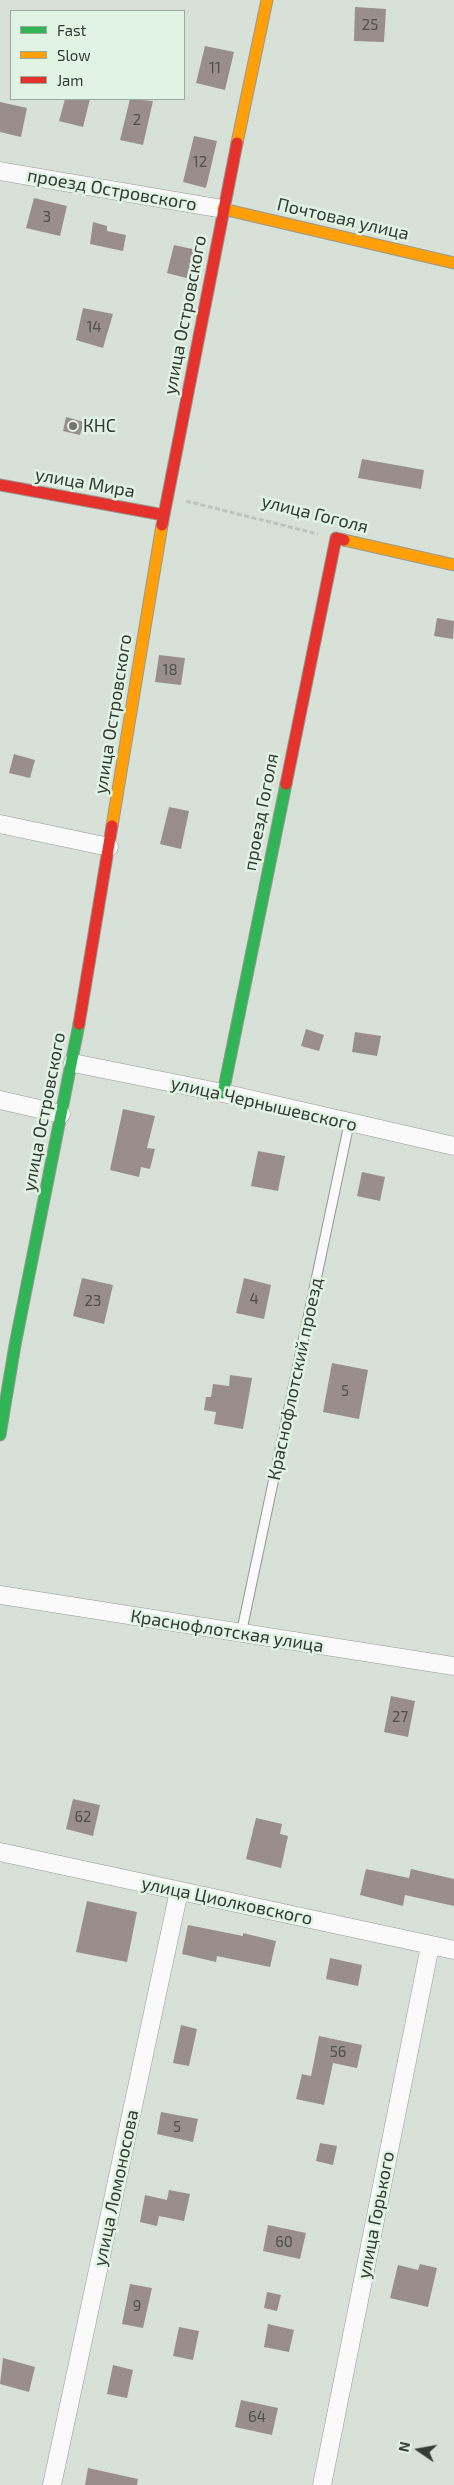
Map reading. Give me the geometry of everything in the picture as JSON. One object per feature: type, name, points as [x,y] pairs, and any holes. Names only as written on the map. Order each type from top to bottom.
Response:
[{"type":"street","name":"улица Островского","points":[[0,1435],[8,1343],[73,1063],[164,515],[223,209],[268,0]]},
{"type":"street","name":"проезд Островского","points":[[0,171],[223,209]]},
{"type":"street","name":"Почтовая улица","points":[[223,209],[454,264]]},
{"type":"street","name":"улица Мира","points":[[0,485],[164,515]]},
{"type":"street","name":"улица Гоголя","points":[[336,538],[454,565]]},
{"type":"street","name":"проезд Гоголя","points":[[223,1093],[336,538]]},
{"type":"street","points":[[0,824],[109,847]]},
{"type":"street","name":"улица Чернышевского","points":[[73,1063],[223,1093],[349,1124],[454,1146]]},
{"type":"street","points":[[0,1100],[61,1114]]},
{"type":"street","name":"Краснофлотская улица","points":[[0,1595],[454,1666]]},
{"type":"street","name":"улица Циолковского","points":[[0,1852],[454,1950]]},
{"type":"street","name":"улица Ломоносова","points":[[52,2485],[179,1891]]},
{"type":"street","name":"улица Горького","points":[[322,2485],[430,1946]]},
{"type":"lane","name":"Краснофлотский проезд","points":[[242,1634],[349,1124]]},
{"type":"path","name":"улица Гоголя","points":[[168,497],[336,538]]},
{"type":"building","points":[[355,7],[386,9],[384,42],[354,41]]},
{"type":"building","points":[[205,46],[234,52],[225,90],[196,83]]},
{"type":"building","points":[[65,100],[90,100],[83,127],[59,121]]},
{"type":"building","points":[[130,100],[153,101],[143,145],[120,140]]},
{"type":"building","points":[[0,102],[27,108],[21,137],[0,132]]},
{"type":"building","points":[[194,136],[217,141],[206,188],[183,182]]},
{"type":"building","points":[[34,198],[67,206],[60,236],[26,228]]},
{"type":"building","points":[[93,222],[107,226],[107,231],[126,235],[123,251],[90,244]]},
{"type":"building","points":[[174,245],[197,250],[190,279],[167,273]]},
{"type":"building","points":[[83,308],[113,314],[103,348],[76,340]]},
{"type":"building","name":"КНС","points":[[66,417],[84,422],[80,435],[63,431]]},
{"type":"building","points":[[362,459],[424,470],[421,489],[358,478]]},
{"type":"building","points":[[437,618],[454,621],[453,639],[434,636]]},
{"type":"building","points":[[159,655],[185,658],[181,685],[155,682]]},
{"type":"building","points":[[14,754],[35,760],[30,778],[9,773]]},
{"type":"building","points":[[169,807],[189,811],[181,849],[160,844]]},
{"type":"building","points":[[306,1029],[324,1035],[319,1051],[301,1046]]},
{"type":"building","points":[[355,1032],[381,1036],[377,1056],[352,1052]]},
{"type":"building","points":[[123,1109],[155,1116],[147,1148],[155,1149],[150,1169],[141,1167],[139,1177],[110,1170]]},
{"type":"building","points":[[258,1151],[285,1156],[278,1191],[251,1186]]},
{"type":"building","points":[[362,1172],[385,1177],[380,1201],[357,1196]]},
{"type":"building","points":[[82,1278],[113,1285],[104,1324],[73,1316]]},
{"type":"building","points":[[244,1278],[271,1285],[264,1319],[236,1313]]},
{"type":"building","points":[[332,1363],[368,1370],[359,1419],[323,1412]]},
{"type":"building","points":[[230,1375],[252,1378],[243,1429],[214,1424],[216,1412],[204,1410],[206,1397],[211,1397],[213,1384],[229,1386]]},
{"type":"building","points":[[391,1696],[415,1701],[408,1737],[384,1732]]},
{"type":"building","points":[[73,1799],[100,1805],[93,1836],[66,1829]]},
{"type":"building","points":[[256,1818],[282,1824],[280,1834],[288,1836],[281,1868],[246,1859]]},
{"type":"building","points":[[366,1869],[409,1878],[411,1869],[454,1879],[454,1906],[405,1895],[403,1906],[360,1895]]},
{"type":"building","points":[[87,1901],[137,1912],[127,1962],[76,1952]]},
{"type":"building","points":[[188,1925],[243,1936],[243,1933],[276,1941],[270,1967],[217,1956],[216,1962],[182,1954]]},
{"type":"building","points":[[330,1958],[362,1965],[358,1986],[326,1979]]},
{"type":"building","points":[[181,2025],[197,2029],[189,2066],[173,2063]]},
{"type":"building","points":[[319,2036],[362,2045],[357,2068],[333,2063],[324,2105],[296,2099],[302,2074],[311,2076]]},
{"type":"building","points":[[161,2112],[198,2119],[193,2142],[157,2134]]},
{"type":"building","points":[[320,2143],[337,2146],[333,2165],[316,2161]]},
{"type":"building","points":[[169,2190],[190,2194],[184,2221],[159,2216],[157,2226],[140,2222],[145,2195],[167,2200]]},
{"type":"building","points":[[268,2225],[306,2233],[300,2259],[263,2251]]},
{"type":"building","points":[[420,2264],[437,2268],[428,2307],[390,2298],[398,2265],[418,2270]]},
{"type":"building","points":[[130,2284],[152,2288],[143,2328],[122,2324]]},
{"type":"building","points":[[267,2292],[281,2295],[277,2311],[264,2308]]},
{"type":"building","points":[[268,2324],[294,2330],[289,2352],[264,2347]]},
{"type":"building","points":[[179,2327],[199,2331],[193,2360],[173,2356]]},
{"type":"building","points":[[3,2358],[35,2367],[29,2392],[0,2384]]},
{"type":"building","points":[[113,2365],[133,2370],[127,2398],[107,2394]]},
{"type":"building","points":[[241,2400],[278,2408],[272,2435],[235,2427]]},
{"type":"building","points":[[88,2468],[138,2479],[137,2485],[85,2485]]},
{"type":"traffic: fast","points":[[223,1093],[286,784]]},
{"type":"traffic: fast","points":[[0,1435],[15,1345],[79,1024]]},
{"type":"traffic: slow","points":[[237,143],[267,0]]},
{"type":"traffic: slow","points":[[223,209],[454,263]]},
{"type":"traffic: slow","points":[[112,826],[162,525]]},
{"type":"traffic: slow","points":[[344,540],[454,565]]},
{"type":"traffic: jam","points":[[162,525],[237,143]]},
{"type":"traffic: jam","points":[[0,485],[164,515]]},
{"type":"traffic: jam","points":[[286,784],[336,538],[344,540]]},
{"type":"traffic: jam","points":[[79,1024],[112,826]]},
{"type":"place","name":"КНС","points":[[73,426]]}]
